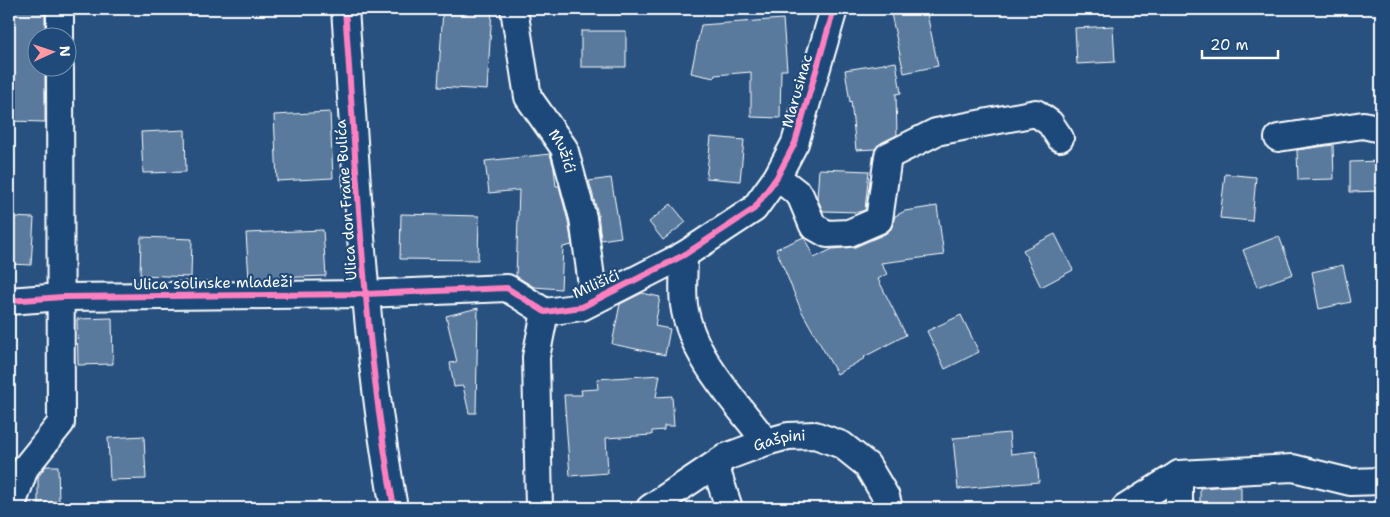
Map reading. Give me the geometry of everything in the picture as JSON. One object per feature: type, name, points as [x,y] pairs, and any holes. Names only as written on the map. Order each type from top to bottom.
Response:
[{"type":"street","points":[[60,9],[60,28]]},
{"type":"street","name":"Ulica don Frane Bulića","points":[[345,9],[365,294],[376,395],[394,508]]},
{"type":"street","name":"Mužići","points":[[514,9],[528,97],[564,148],[583,218],[594,300]]},
{"type":"street","name":"Marusinac","points":[[777,177],[795,143],[834,9]]},
{"type":"street","points":[[11,508],[26,468],[61,423],[60,78]]},
{"type":"street","points":[[777,177],[800,195],[813,226],[827,234],[849,233],[879,220],[888,156],[936,132],[1036,113],[1050,123],[1060,138]]},
{"type":"street","points":[[1278,138],[1363,125],[1381,129]]},
{"type":"street","name":"Milišići","points":[[545,312],[582,307],[684,255],[754,209],[777,177]]},
{"type":"street","points":[[684,255],[684,305],[695,342],[705,362],[766,442]]},
{"type":"street","points":[[365,294],[507,288],[545,312],[536,357],[539,508]]},
{"type":"street","name":"Ulica solinske mladeži","points":[[9,301],[62,297],[365,294]]},
{"type":"street","name":"Gašpini","points":[[650,508],[726,457],[788,436],[815,435],[842,445],[867,465],[886,497],[889,508]]},
{"type":"street","points":[[714,465],[729,508]]},
{"type":"street","points":[[1125,508],[1179,474],[1293,468],[1350,482],[1381,481]]},
{"type":"street","points":[[1179,474],[1179,508]]},
{"type":"building","points":[[9,9],[45,9],[45,28],[28,28],[28,78],[45,78],[45,122],[9,121]]},
{"type":"building","points":[[443,9],[492,9],[487,90],[438,87]]},
{"type":"building","points":[[890,9],[926,9],[938,66],[904,73]]},
{"type":"building","points":[[783,19],[787,70],[781,70],[780,118],[751,117],[751,72],[715,75],[714,78],[691,73],[701,25]]},
{"type":"building","points":[[1113,26],[1115,62],[1077,64],[1075,28]]},
{"type":"building","points":[[581,31],[626,31],[626,67],[581,67]]},
{"type":"building","points":[[896,62],[901,93],[896,94],[897,135],[881,143],[875,149],[856,150],[851,101],[845,70]]},
{"type":"building","points":[[330,112],[333,178],[277,181],[274,115]]},
{"type":"building","points":[[185,130],[186,172],[143,173],[141,132]]},
{"type":"building","points":[[711,137],[744,140],[740,181],[706,178]]},
{"type":"building","points":[[1333,145],[1334,179],[1298,180],[1297,150]]},
{"type":"building","points":[[550,154],[556,186],[559,186],[568,221],[572,245],[563,247],[561,289],[534,287],[516,276],[519,190],[489,193],[485,161]]},
{"type":"building","points":[[1381,161],[1381,191],[1350,192],[1350,162]]},
{"type":"building","points":[[819,169],[869,171],[865,210],[859,212],[823,211],[817,198]]},
{"type":"building","points":[[1225,174],[1256,177],[1252,221],[1220,218]]},
{"type":"building","points":[[611,178],[621,237],[601,240],[598,214],[589,181]]},
{"type":"building","points":[[671,204],[686,222],[663,240],[649,222]]},
{"type":"building","points":[[937,206],[944,255],[881,263],[887,274],[878,279],[906,335],[864,357],[837,374],[801,310],[776,249],[804,237],[814,258],[832,249],[855,247],[885,234],[891,229],[895,216],[905,211]]},
{"type":"building","points":[[401,214],[479,216],[478,260],[400,259]]},
{"type":"building","points":[[9,217],[34,218],[31,265],[9,264]]},
{"type":"building","points":[[323,230],[326,276],[249,279],[246,233]]},
{"type":"building","points":[[1055,234],[1073,270],[1041,287],[1023,250]]},
{"type":"building","points":[[1279,236],[1293,274],[1257,287],[1243,250]]},
{"type":"building","points":[[141,237],[192,239],[191,277],[140,275]]},
{"type":"building","points":[[1343,265],[1351,302],[1319,309],[1312,272]]},
{"type":"building","points":[[642,293],[660,297],[655,326],[670,329],[665,355],[612,344],[620,304]]},
{"type":"building","points":[[478,308],[476,413],[469,413],[463,386],[454,387],[450,363],[457,362],[446,316]]},
{"type":"building","points":[[961,315],[979,352],[945,369],[927,331]]},
{"type":"building","points":[[112,318],[113,364],[78,365],[77,319]]},
{"type":"building","points":[[660,375],[656,397],[672,396],[674,426],[664,426],[664,430],[652,431],[652,435],[606,438],[608,473],[570,476],[564,395],[582,395],[581,390],[598,389],[597,379]]},
{"type":"building","points":[[1009,433],[1011,454],[1036,451],[1039,482],[958,489],[953,438]]},
{"type":"building","points":[[144,436],[146,479],[110,480],[108,438]]},
{"type":"building","points":[[46,466],[58,466],[59,502],[38,503],[38,477]]},
{"type":"building","points":[[1241,487],[1241,508],[1200,508],[1200,488]]},
{"type":"cycle path","points":[[345,9],[368,322],[375,384],[394,508]]},
{"type":"cycle path","points":[[9,301],[62,297],[365,294],[507,288],[545,312],[582,307],[684,255],[754,209],[777,177],[795,143],[834,9]]}]
